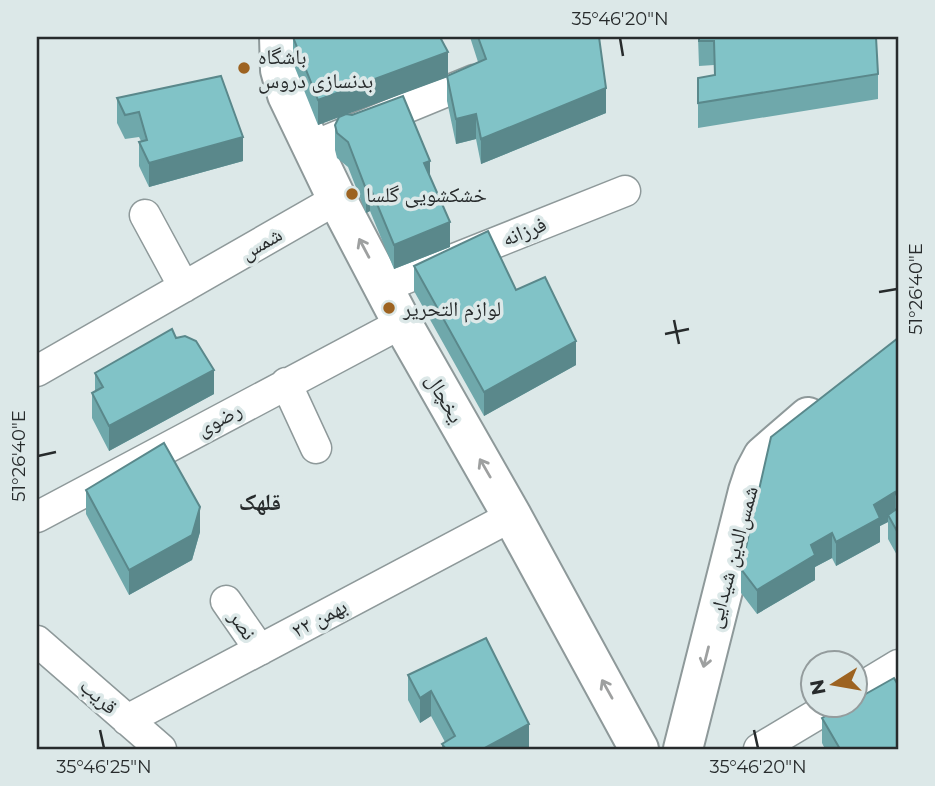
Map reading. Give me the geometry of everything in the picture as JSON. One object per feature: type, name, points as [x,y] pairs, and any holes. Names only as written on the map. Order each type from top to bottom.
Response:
[{"type":"street","name":"یخچال","points":[[279,37],[281,70],[287,95],[337,199],[402,323],[512,516],[639,749]]},
{"type":"street","points":[[311,146],[474,80]]},
{"type":"street","name":"فرزانه","points":[[384,287],[625,191]]},
{"type":"street","name":"شمس","points":[[37,371],[337,199]]},
{"type":"street","points":[[145,215],[184,287]]},
{"type":"street","name":"رضوی","points":[[37,517],[402,323]]},
{"type":"street","points":[[286,383],[316,448]]},
{"type":"street","name":"شمس‌الدین شیدایی","points":[[683,749],[754,473],[763,456],[829,399]]},
{"type":"street","name":"۲۲ بهمن","points":[[127,720],[512,516]]},
{"type":"street","name":"نصر","points":[[226,601],[260,650]]},
{"type":"street","name":"قریب","points":[[37,641],[162,749]]},
{"type":"street","points":[[869,683],[898,665]]},
{"type":"street","points":[[759,749],[806,720]]},
{"type":"building","points":[[293,37],[440,37],[448,52],[318,100]]},
{"type":"building","points":[[478,37],[599,37],[606,88],[481,139],[476,114],[456,119],[447,76],[486,59]]},
{"type":"building","points":[[699,37],[876,37],[878,74],[698,103],[698,78],[715,75],[714,41],[699,41]]},
{"type":"building","points":[[221,76],[243,137],[149,163],[139,142],[147,140],[139,112],[125,115],[117,98]]},
{"type":"building","points":[[403,96],[430,161],[424,163],[450,222],[394,245],[370,187],[366,189],[348,142],[337,133],[335,125],[339,117],[346,114],[352,115]]},
{"type":"building","points":[[488,231],[516,290],[545,277],[576,341],[484,392],[414,266]]},
{"type":"building","points":[[172,329],[176,338],[185,336],[196,341],[214,370],[109,426],[92,393],[103,387],[95,373]]},
{"type":"building","points":[[898,338],[898,498],[895,492],[874,505],[880,518],[836,542],[832,533],[811,545],[815,555],[757,590],[741,569],[771,437]]},
{"type":"building","points":[[164,443],[200,507],[192,535],[129,570],[86,490]]},
{"type":"building","points":[[898,508],[898,533],[888,515]]},
{"type":"building","points":[[486,638],[529,724],[483,749],[446,749],[442,744],[455,736],[431,691],[420,698],[408,675]]},
{"type":"building","points":[[894,678],[898,685],[898,749],[840,749],[823,720],[869,720],[869,692]]},
{"type":"place","name":"باشگاه بدنسازی دروس","points":[[244,68]]},
{"type":"place","name":"خشکشویی گلسا","points":[[352,194]]},
{"type":"place","name":"لوازم التحریر","points":[[389,308]]},
{"type":"district","name":"قلهک","points":[[260,502]]}]
